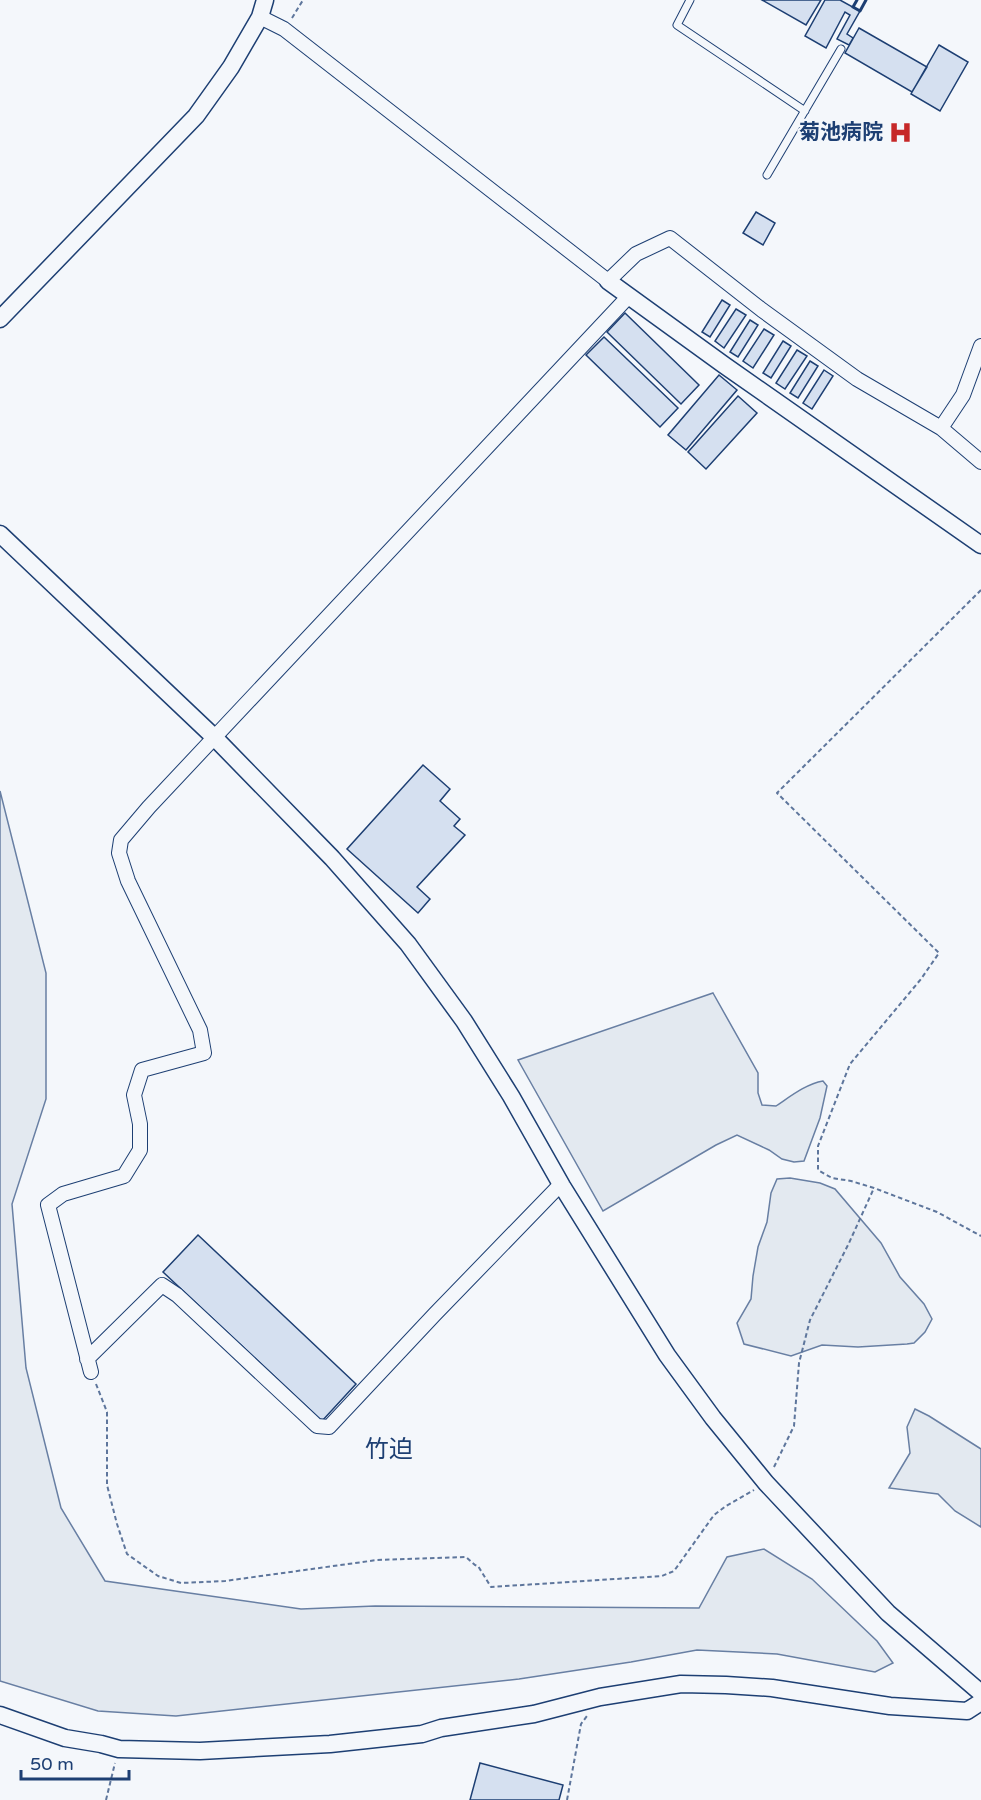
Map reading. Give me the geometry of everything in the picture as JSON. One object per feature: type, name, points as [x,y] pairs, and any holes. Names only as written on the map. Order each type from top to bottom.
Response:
[{"type":"street","points":[[0,319],[196,116],[231,67],[260,17],[265,0]]},
{"type":"street","points":[[260,17],[284,29],[628,297],[981,545]]},
{"type":"street","points":[[608,281],[636,254],[670,238],[762,310],[857,379],[941,428],[981,462]]},
{"type":"street","points":[[89,1366],[48,1205],[63,1194],[124,1176],[140,1150],[140,1124],[134,1095],[141,1070],[204,1053],[200,1030],[128,881],[119,854],[121,840],[214,737],[628,297]]},
{"type":"street","points":[[941,428],[963,395],[981,346]]},
{"type":"street","points":[[0,534],[214,737],[332,858],[408,944],[464,1021],[667,1355],[713,1418],[766,1483],[888,1613],[981,1693]]},
{"type":"street","points":[[89,1366],[162,1285],[177,1294],[317,1426],[329,1428],[561,1184]]},
{"type":"street","points":[[0,1715],[65,1738],[118,1749],[200,1751],[342,1743],[422,1734],[441,1728],[534,1714],[600,1697],[681,1684],[726,1684],[772,1688],[890,1706],[967,1711],[981,1702]]},
{"type":"lane","points":[[690,0],[677,25],[805,111]]},
{"type":"lane","points":[[767,175],[841,49]]},
{"type":"path","points":[[284,29],[303,0]]},
{"type":"path","points":[[981,590],[777,793],[939,953],[921,979],[850,1064],[818,1146],[818,1170],[832,1178],[874,1188],[937,1212],[981,1236]]},
{"type":"path","points":[[89,1366],[107,1412],[107,1485],[117,1524],[127,1554],[158,1576],[181,1583],[225,1581],[377,1560],[466,1557],[478,1566],[491,1587],[662,1576],[674,1571],[714,1515],[766,1483],[794,1426],[799,1363],[810,1320],[874,1188]]},
{"type":"path","points":[[567,1800],[581,1724],[600,1697]]},
{"type":"path","points":[[106,1800],[118,1749]]},
{"type":"shaded area","points":[[0,791],[46,973],[46,1099],[12,1204],[26,1368],[61,1508],[105,1581],[301,1609],[375,1606],[699,1608],[727,1557],[764,1549],[812,1579],[877,1641],[893,1663],[875,1672],[777,1654],[697,1650],[519,1679],[176,1716],[98,1711],[0,1681]]},
{"type":"shaded area","points":[[713,993],[758,1073],[758,1093],[762,1105],[776,1106],[799,1091],[823,1081],[827,1086],[820,1118],[804,1161],[794,1162],[782,1159],[769,1150],[737,1135],[603,1211],[518,1060]]},
{"type":"shaded area","points":[[790,1178],[820,1183],[835,1189],[881,1243],[900,1277],[924,1304],[932,1319],[925,1332],[914,1343],[858,1347],[822,1345],[791,1356],[744,1344],[737,1323],[751,1299],[758,1247],[767,1222],[771,1193],[777,1179]]},
{"type":"shaded area","points":[[915,1409],[981,1449],[981,1527],[955,1511],[938,1494],[889,1488],[910,1453],[907,1427]]},
{"type":"building","points":[[762,0],[821,0],[806,25]]},
{"type":"building","points":[[825,0],[840,0],[860,11],[847,34],[853,38],[849,45],[837,39],[850,15],[845,12],[826,48],[805,36]]},
{"type":"building","points":[[859,28],[927,67],[912,92],[845,53]]},
{"type":"building","points":[[939,45],[968,62],[940,111],[911,94]]},
{"type":"building","points":[[756,212],[775,223],[763,245],[743,233]]},
{"type":"building","points":[[722,300],[730,305],[710,337],[702,332]]},
{"type":"building","points":[[736,309],[746,315],[724,348],[715,341]]},
{"type":"building","points":[[625,313],[699,385],[681,404],[607,332]]},
{"type":"building","points":[[750,320],[758,325],[738,357],[730,352]]},
{"type":"building","points":[[764,329],[774,335],[753,368],[743,361]]},
{"type":"building","points":[[604,337],[678,408],[660,427],[586,355]]},
{"type":"building","points":[[783,341],[791,346],[771,378],[763,373]]},
{"type":"building","points":[[797,350],[807,356],[785,389],[776,383]]},
{"type":"building","points":[[810,361],[818,366],[798,398],[790,393]]},
{"type":"building","points":[[824,370],[833,376],[812,409],[803,403]]},
{"type":"building","points":[[719,375],[737,390],[686,450],[668,435]]},
{"type":"building","points":[[738,396],[757,413],[706,469],[688,452]]},
{"type":"building","points":[[423,765],[450,789],[440,801],[460,819],[454,826],[465,835],[417,887],[430,899],[418,913],[347,849]]},
{"type":"building","points":[[198,1235],[356,1384],[322,1421],[163,1272]]},
{"type":"building","points":[[480,1763],[563,1785],[559,1800],[470,1800]]},
{"type":"wall","points":[[857,0],[853,7],[860,11],[866,0]]},
{"type":"place","name":"菊池病院","points":[[901,132]]},
{"type":"district","name":"竹迫","points":[[389,1449]]}]
